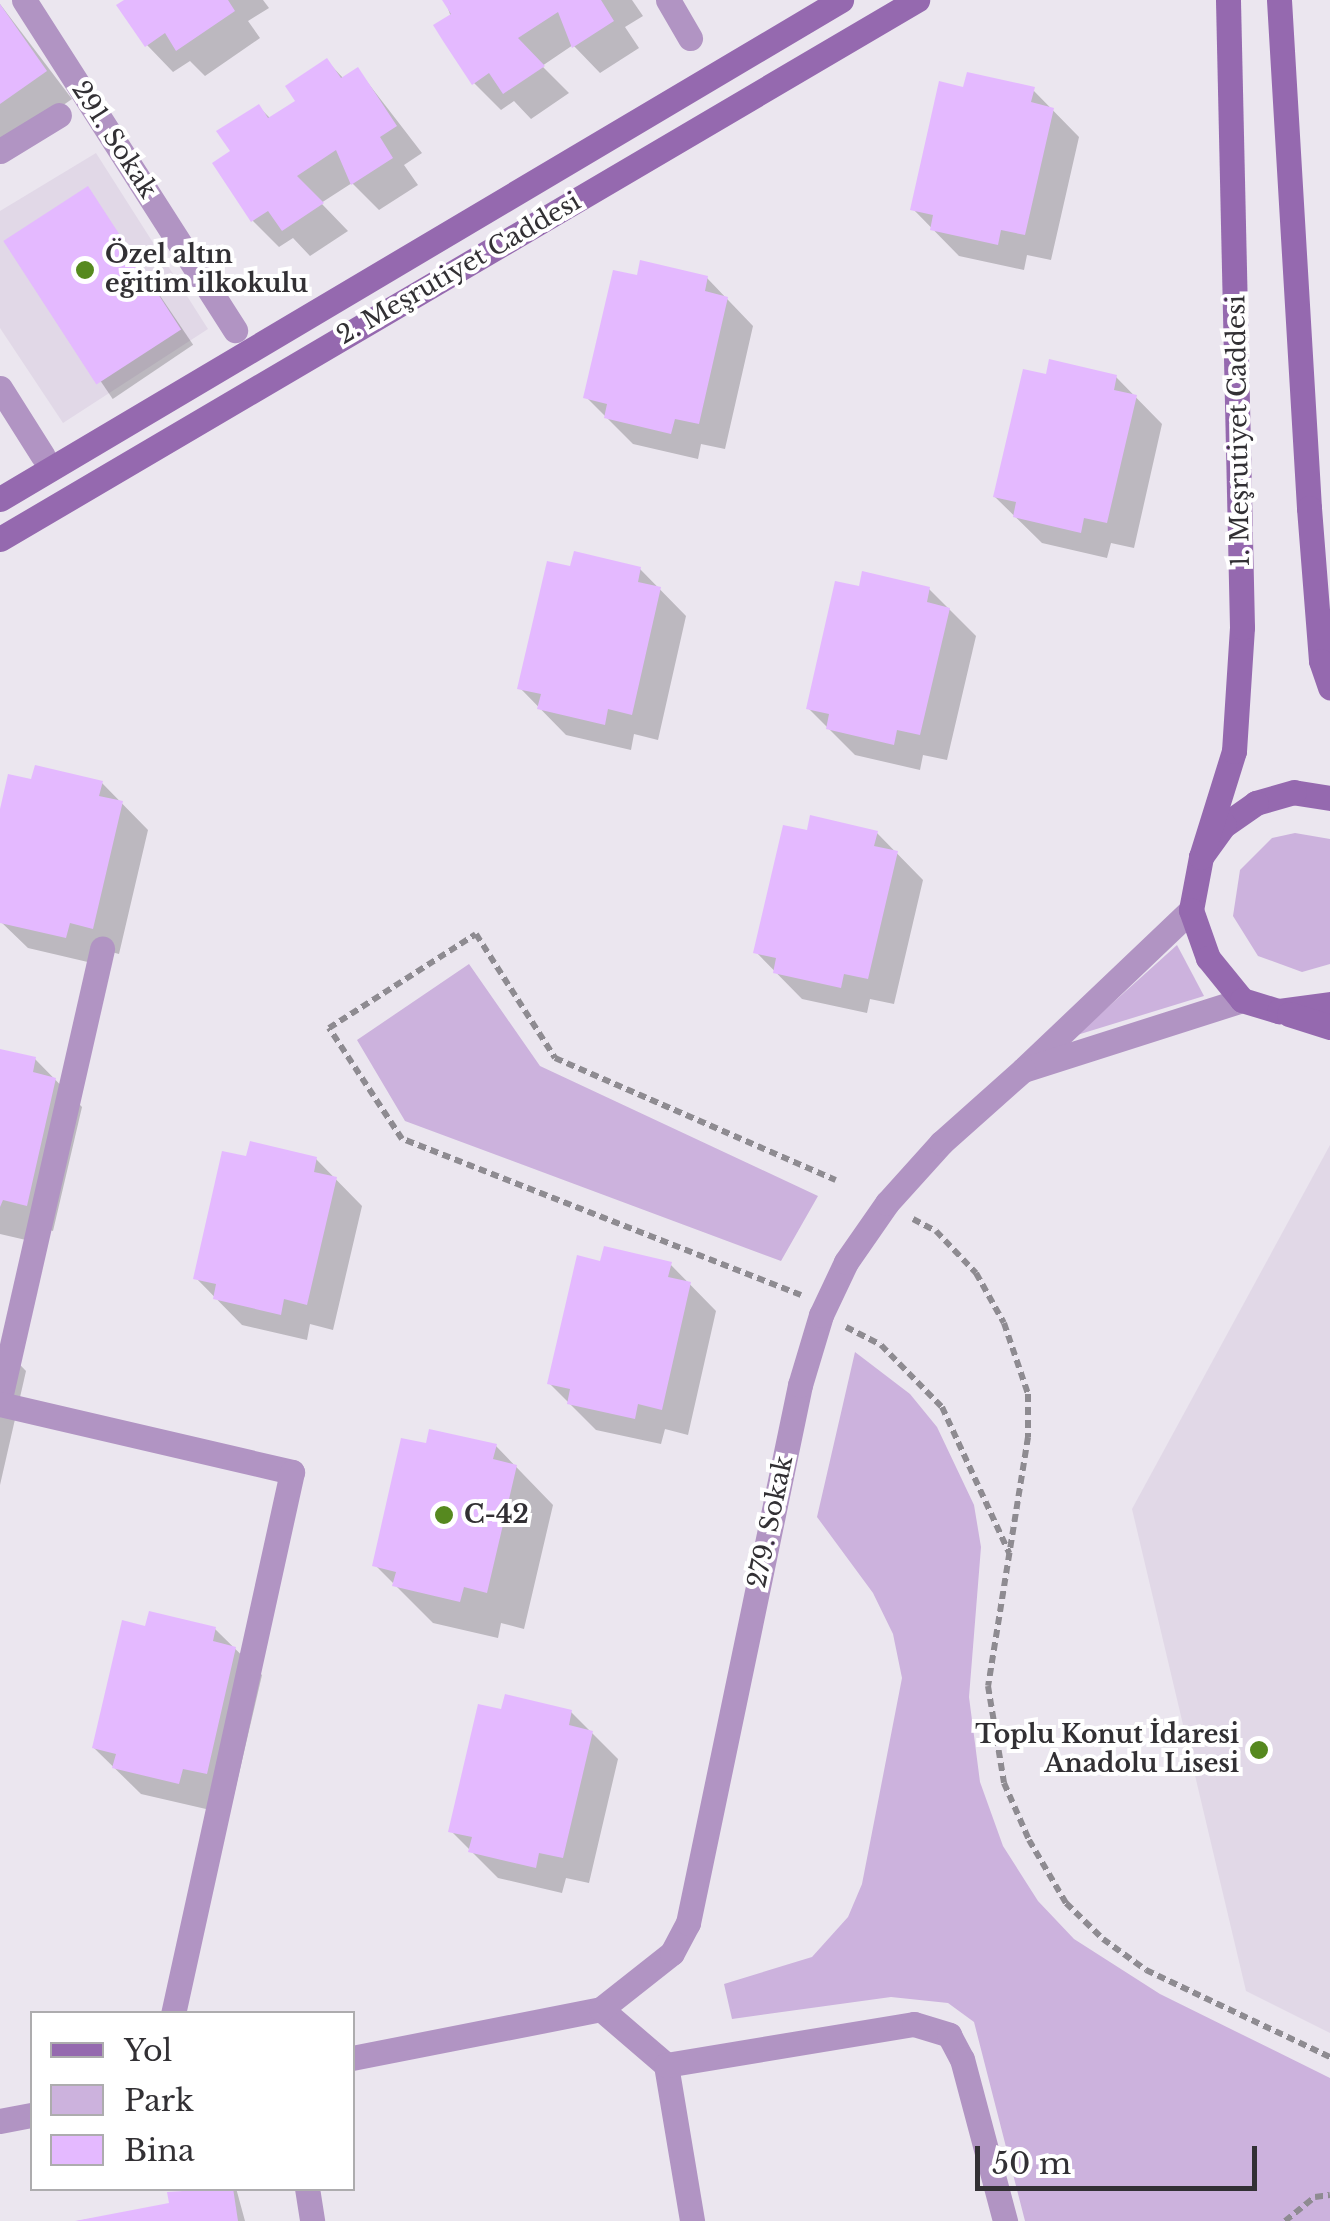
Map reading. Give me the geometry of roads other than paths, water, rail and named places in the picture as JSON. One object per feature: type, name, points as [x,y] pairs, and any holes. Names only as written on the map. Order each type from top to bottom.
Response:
[{"type":"main road","name":"2. Meşrutiyet Caddesi","points":[[0,499],[841,0]]},
{"type":"main road","name":"2. Meşrutiyet Caddesi","points":[[0,539],[917,0]]},
{"type":"main road","name":"1. Meşrutiyet Caddesi","points":[[1191,910],[1201,857],[1234,751],[1242,626],[1228,0]]},
{"type":"main road","points":[[1279,0],[1310,527],[1320,661],[1330,687]]},
{"type":"main road","points":[[1201,857],[1224,825],[1256,802],[1294,792],[1330,798]]},
{"type":"main road","points":[[1191,910],[1208,958],[1242,1000],[1330,1028]]},
{"type":"main road","points":[[1279,1012],[1330,1004]]},
{"type":"street","name":"291. Sokak","points":[[24,0],[235,330]]},
{"type":"street","points":[[668,0],[690,38]]},
{"type":"street","points":[[0,151],[59,115]]},
{"type":"street","points":[[0,388],[42,456]]},
{"type":"street","name":"279. Sokak","points":[[355,2057],[601,2009],[652,1974],[688,1923],[800,1384],[823,1310],[888,1204],[941,1143],[1191,910]]},
{"type":"street","points":[[102,948],[0,1401],[292,1472],[174,2011]]},
{"type":"street","name":"279. Sokak","points":[[1023,1070],[1242,1000]]},
{"type":"street","points":[[601,2009],[666,2065],[692,2221]]},
{"type":"street","points":[[666,2065],[914,2024],[948,2035],[962,2059],[1005,2221]]},
{"type":"street","points":[[0,2120],[30,2115]]},
{"type":"street","points":[[307,2191],[312,2221]]},
{"type":"place","name":"Özel altın eğitim ilkokulu","points":[[85,270]]},
{"type":"place","name":"C-42","points":[[444,1515]]},
{"type":"place","name":"Toplu Konut İdaresi Anadolu Lisesi","points":[[1259,1750]]}]
